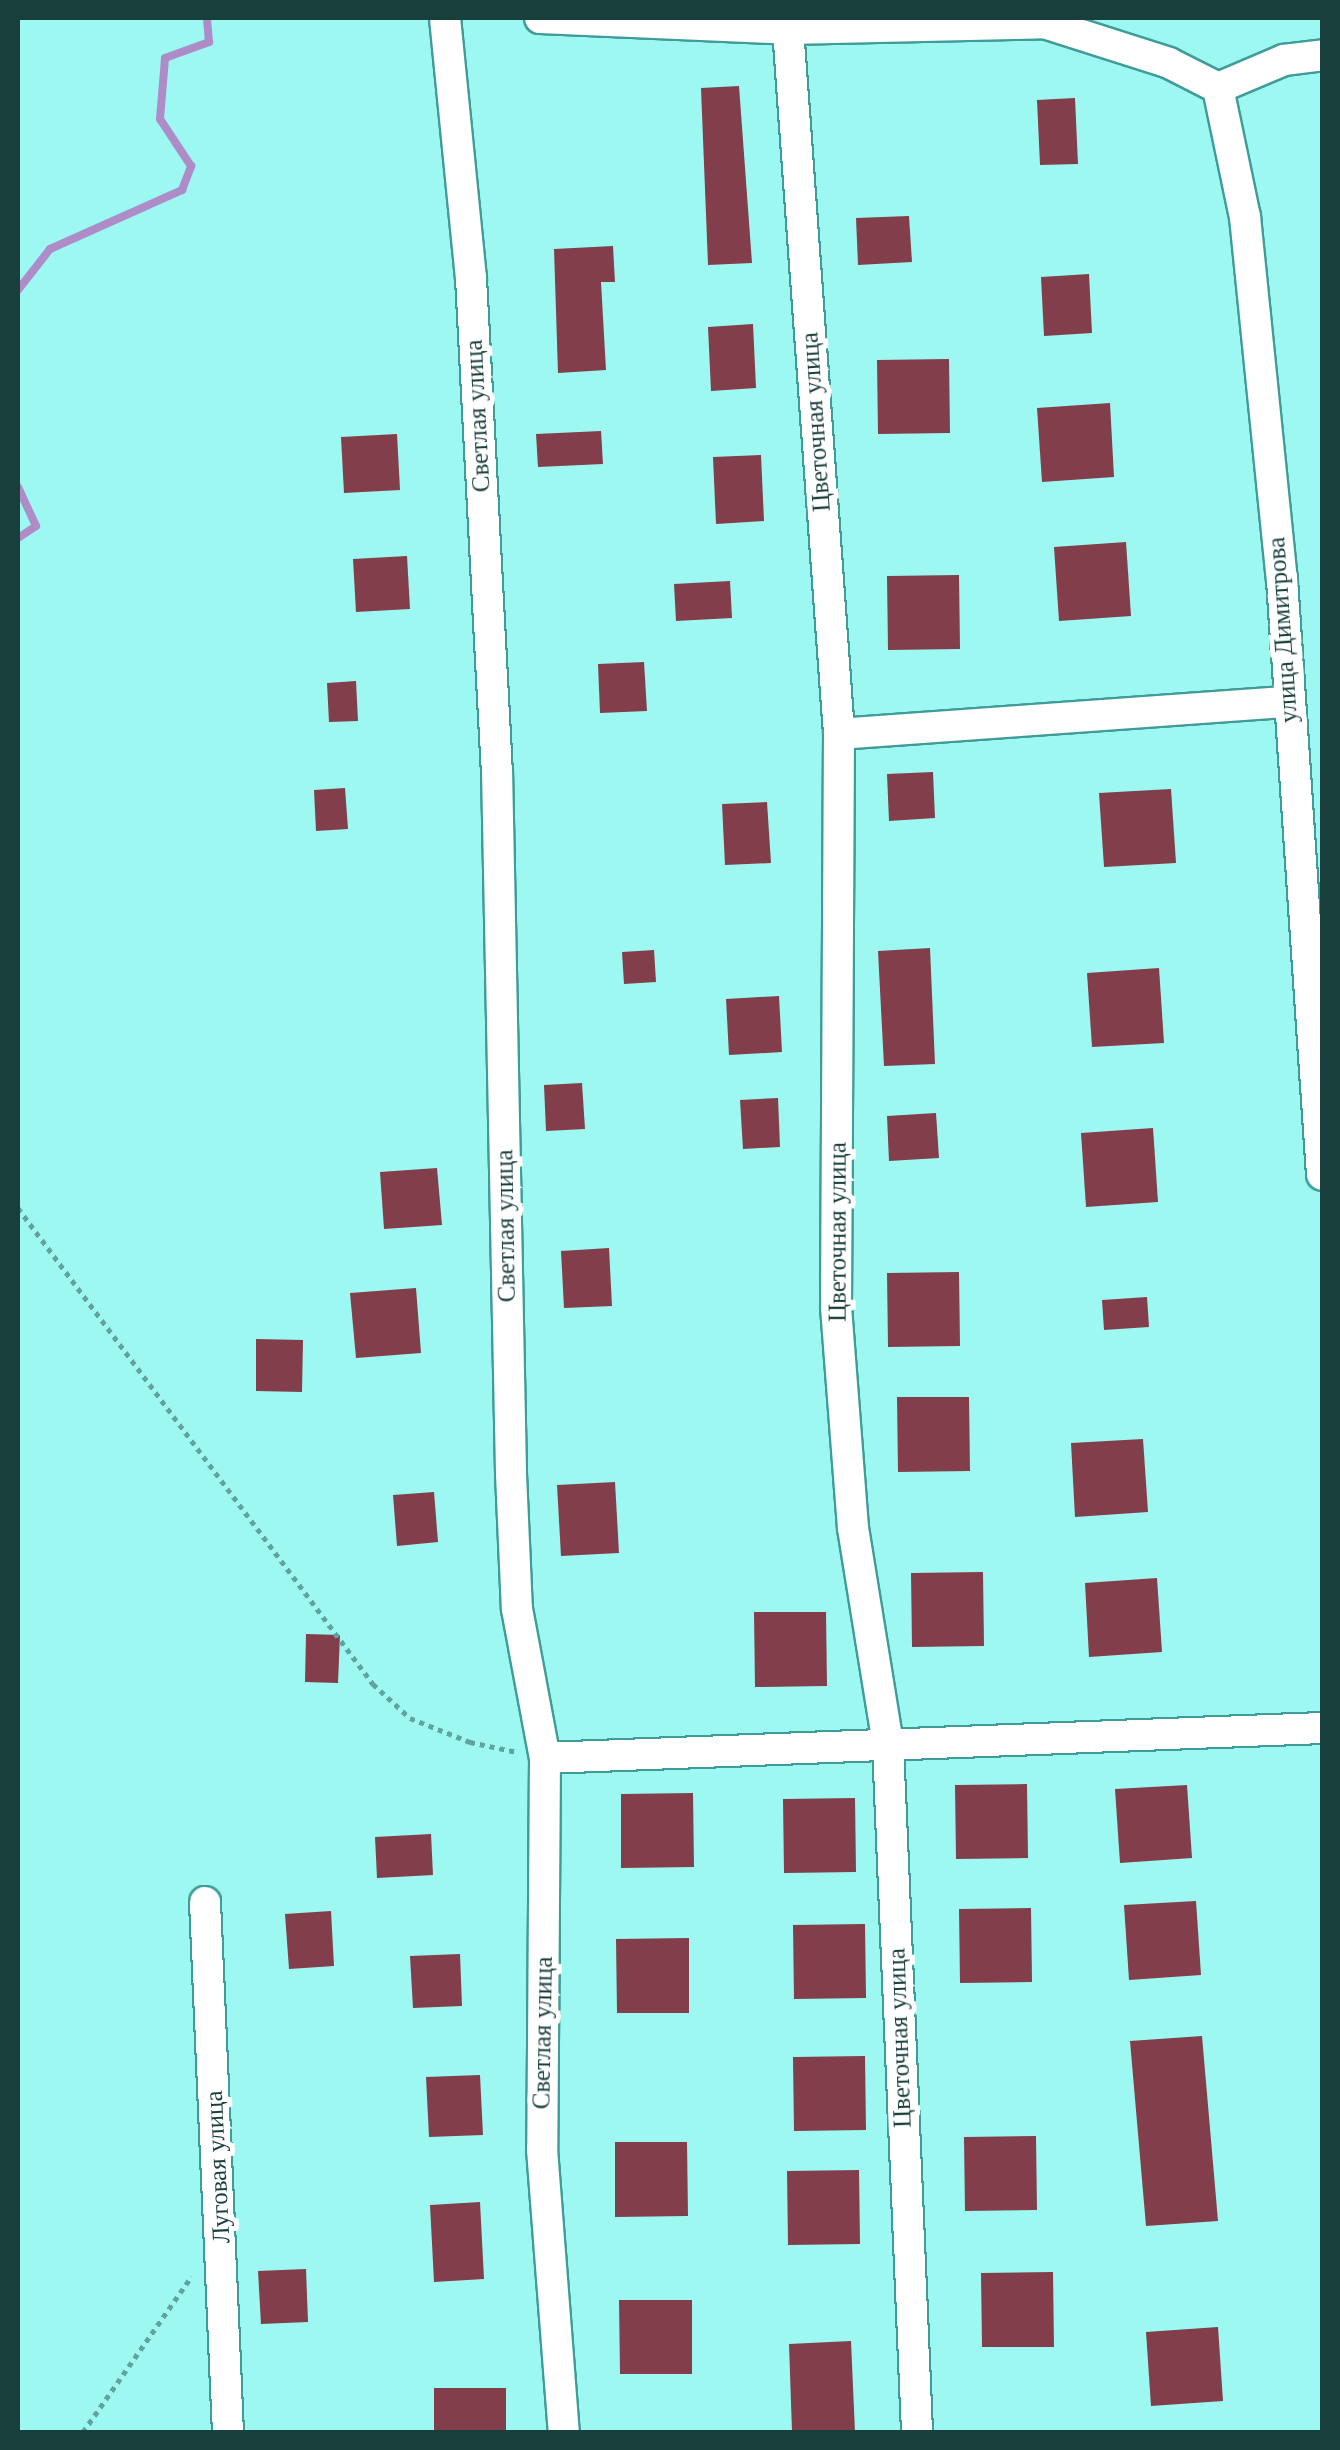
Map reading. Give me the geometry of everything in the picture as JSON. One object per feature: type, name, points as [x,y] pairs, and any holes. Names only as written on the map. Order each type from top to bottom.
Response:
[{"type":"street","name":"Светлая улица","points":[[444,18],[471,278],[497,769],[517,1609],[546,1758],[542,2149],[564,2432]]},
{"type":"street","points":[[540,18],[788,28],[1044,23],[1168,63],[1218,88],[1284,60],[1322,55]]},
{"type":"street","name":"Цветочная улица","points":[[788,28],[839,734],[836,1308],[853,1528],[888,1745],[917,2432]]},
{"type":"street","name":"улица Димитрова","points":[[1218,88],[1244,217],[1282,580],[1287,702],[1322,1175]]},
{"type":"street","points":[[839,734],[1287,702]]},
{"type":"street","points":[[546,1758],[1322,1728]]},
{"type":"street","name":"Луговая улица","points":[[205,1902],[228,2432]]},
{"type":"path","points":[[18,1208],[373,1684],[410,1718],[470,1742],[546,1758]]},
{"type":"path","points":[[83,2432],[221,2238]]},
{"type":"building","points":[[739,86],[752,263],[708,265],[701,88]]},
{"type":"building","points":[[1075,98],[1078,164],[1040,165],[1037,100]]},
{"type":"building","points":[[909,216],[912,262],[858,265],[856,218]]},
{"type":"building","points":[[613,246],[615,282],[601,282],[606,370],[558,373],[554,249]]},
{"type":"building","points":[[1089,274],[1092,333],[1044,336],[1041,277]]},
{"type":"building","points":[[753,324],[756,388],[711,391],[708,327]]},
{"type":"building","points":[[949,359],[950,433],[878,434],[877,360]]},
{"type":"building","points":[[1110,403],[1114,477],[1042,482],[1037,408]]},
{"type":"building","points":[[601,431],[603,464],[538,467],[536,434]]},
{"type":"building","points":[[397,434],[400,490],[344,493],[341,437]]},
{"type":"building","points":[[761,455],[764,521],[716,524],[713,457]]},
{"type":"building","points":[[1126,542],[1131,616],[1059,621],[1054,547]]},
{"type":"building","points":[[407,556],[410,609],[356,612],[353,559]]},
{"type":"building","points":[[959,575],[960,649],[888,650],[887,576]]},
{"type":"building","points":[[730,581],[732,618],[676,621],[674,584]]},
{"type":"building","points":[[644,662],[647,711],[600,713],[598,664]]},
{"type":"building","points":[[356,681],[358,721],[329,722],[327,683]]},
{"type":"building","points":[[933,772],[935,818],[889,821],[887,774]]},
{"type":"building","points":[[345,788],[348,829],[316,831],[314,790]]},
{"type":"building","points":[[1171,789],[1176,863],[1104,867],[1099,793]]},
{"type":"building","points":[[767,802],[771,863],[725,865],[722,804]]},
{"type":"building","points":[[930,948],[935,1064],[884,1066],[878,951]]},
{"type":"building","points":[[654,950],[656,982],[624,984],[622,952]]},
{"type":"building","points":[[1159,968],[1164,1043],[1092,1047],[1087,973]]},
{"type":"building","points":[[779,996],[782,1052],[729,1055],[726,999]]},
{"type":"building","points":[[582,1083],[585,1129],[546,1131],[544,1085]]},
{"type":"building","points":[[778,1098],[780,1147],[743,1149],[740,1100]]},
{"type":"building","points":[[936,1113],[939,1158],[889,1161],[887,1116]]},
{"type":"building","points":[[1153,1128],[1158,1202],[1086,1207],[1081,1133]]},
{"type":"building","points":[[437,1168],[442,1225],[384,1229],[380,1172]]},
{"type":"building","points":[[609,1248],[612,1306],[564,1308],[561,1251]]},
{"type":"building","points":[[959,1272],[960,1346],[888,1347],[887,1273]]},
{"type":"building","points":[[416,1288],[421,1353],[356,1358],[350,1293]]},
{"type":"building","points":[[1147,1297],[1149,1327],[1104,1330],[1102,1300]]},
{"type":"building","points":[[256,1339],[303,1340],[302,1392],[256,1391]]},
{"type":"building","points":[[897,1397],[969,1397],[970,1471],[898,1472]]},
{"type":"building","points":[[1143,1439],[1148,1512],[1075,1517],[1071,1443]]},
{"type":"building","points":[[615,1482],[619,1553],[561,1556],[557,1485]]},
{"type":"building","points":[[434,1492],[438,1542],[397,1546],[393,1495]]},
{"type":"building","points":[[983,1572],[984,1646],[912,1647],[911,1573]]},
{"type":"building","points":[[1157,1578],[1162,1652],[1089,1657],[1085,1583]]},
{"type":"building","points":[[754,1612],[826,1612],[827,1686],[755,1687]]},
{"type":"building","points":[[306,1634],[340,1635],[338,1683],[305,1682]]},
{"type":"building","points":[[1027,1784],[1028,1858],[956,1859],[955,1785]]},
{"type":"building","points":[[1187,1785],[1192,1858],[1120,1863],[1115,1789]]},
{"type":"building","points":[[693,1793],[694,1867],[621,1868],[621,1794]]},
{"type":"building","points":[[855,1798],[856,1872],[784,1873],[783,1799]]},
{"type":"building","points":[[431,1834],[433,1875],[377,1878],[375,1837]]},
{"type":"building","points":[[1196,1901],[1201,1975],[1129,1980],[1124,1905]]},
{"type":"building","points":[[1031,1908],[1032,1982],[960,1983],[959,1909]]},
{"type":"building","points":[[331,1911],[334,1966],[289,1969],[285,1914]]},
{"type":"building","points":[[865,1924],[866,1998],[794,1999],[793,1925]]},
{"type":"building","points":[[689,1938],[689,2013],[617,2013],[616,1939]]},
{"type":"building","points":[[460,1954],[462,2006],[413,2008],[410,1956]]},
{"type":"building","points":[[1202,2036],[1218,2221],[1146,2226],[1130,2041]]},
{"type":"building","points":[[865,2056],[866,2130],[794,2131],[793,2057]]},
{"type":"building","points":[[480,2075],[483,2135],[429,2137],[426,2077]]},
{"type":"building","points":[[1036,2136],[1037,2210],[965,2211],[964,2137]]},
{"type":"building","points":[[615,2142],[687,2142],[688,2216],[615,2217]]},
{"type":"building","points":[[859,2170],[860,2244],[788,2245],[787,2171]]},
{"type":"building","points":[[480,2202],[484,2279],[434,2282],[430,2205]]},
{"type":"building","points":[[306,2269],[308,2322],[261,2324],[258,2271]]},
{"type":"building","points":[[1053,2272],[1054,2347],[982,2347],[981,2273]]},
{"type":"building","points":[[619,2300],[692,2300],[692,2374],[620,2374]]},
{"type":"building","points":[[1218,2327],[1223,2401],[1151,2406],[1146,2332]]},
{"type":"building","points":[[851,2341],[855,2432],[792,2432],[789,2344]]},
{"type":"building","points":[[434,2388],[506,2388],[506,2432],[434,2432]]},
{"type":"waterway","points":[[18,290],[50,249],[182,190],[191,166],[160,119],[165,58],[209,42],[207,18]]},
{"type":"waterway","points":[[18,487],[36,526],[18,538]]}]
